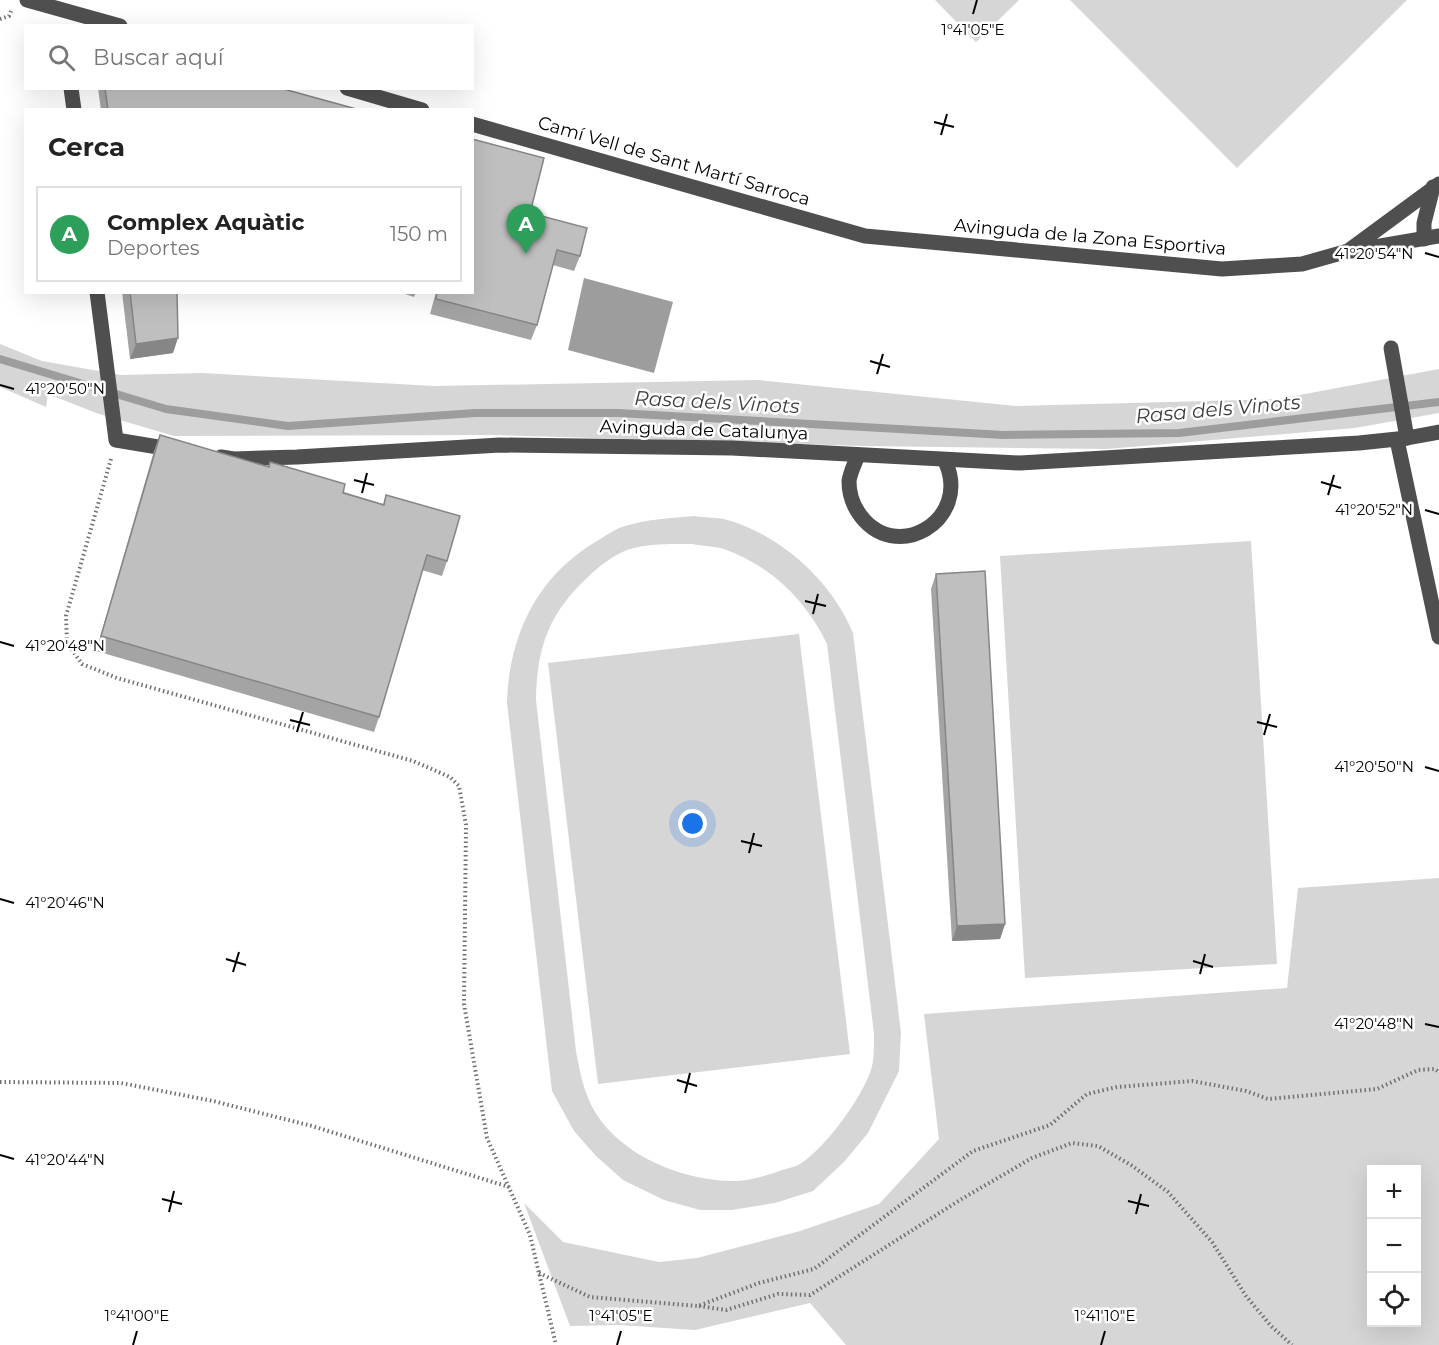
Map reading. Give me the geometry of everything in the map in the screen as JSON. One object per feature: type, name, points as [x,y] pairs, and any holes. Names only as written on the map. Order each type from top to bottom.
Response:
[{"type":"street","points":[[27,0],[113,24]]},
{"type":"street","points":[[61,9],[63,24]]},
{"type":"street","points":[[71,90],[74,108]]},
{"type":"street","points":[[354,90],[415,108]]},
{"type":"street","name":"Camí Vell de Sant Martí Sarroca","points":[[474,125],[865,236]]},
{"type":"street","name":"Avinguda de la Zona Esportiva","points":[[865,236],[1222,269],[1302,264],[1348,251],[1436,186]]},
{"type":"street","name":"Avinguda de la Zona Esportiva","points":[[1432,237],[1424,223],[1436,186]]},
{"type":"street","points":[[1348,251],[1432,237]]},
{"type":"street","points":[[97,294],[116,440],[188,452]]},
{"type":"street","points":[[1391,348],[1402,439],[1439,637]]},
{"type":"street","name":"Avinguda de Catalunya","points":[[211,456],[234,459],[297,457],[500,445],[732,448],[1020,463],[1359,444],[1439,432]]},
{"type":"street","points":[[858,455],[849,480],[852,503],[865,522],[883,534],[901,537],[921,532],[938,521],[948,504],[952,485],[950,471],[945,460]]},
{"type":"path","points":[[116,440],[66,616],[67,643],[82,664],[117,678],[413,761],[450,777],[459,786],[466,825],[464,1004],[488,1138],[530,1235],[556,1345]]},
{"type":"path","points":[[698,1306],[759,1283],[814,1269],[973,1151],[1050,1125],[1087,1094],[1117,1087],[1192,1081],[1246,1091],[1268,1099],[1377,1089],[1418,1070],[1435,1069],[1439,1072]]},
{"type":"path","points":[[0,1082],[120,1083],[213,1101],[312,1126],[509,1187]]},
{"type":"path","points":[[538,1273],[590,1297],[726,1310],[778,1294],[810,1295],[960,1200],[1032,1158],[1072,1143],[1098,1146],[1131,1165],[1168,1192],[1212,1242],[1246,1296],[1271,1326],[1292,1345]]},
{"type":"shaded area","points":[[935,0],[1019,0],[976,42]]},
{"type":"shaded area","points":[[1070,0],[1407,0],[1237,168]]},
{"type":"shaded area","points":[[584,278],[673,302],[654,373],[568,350]]},
{"type":"shaded area","points":[[0,344],[42,361],[121,375],[202,373],[434,386],[758,380],[1016,406],[1278,399],[1439,369],[1439,413],[1355,428],[1107,449],[863,446],[492,435],[174,436],[96,413],[48,394],[46,407],[0,387]]},
{"type":"shaded area","points":[[694,516],[731,521],[769,538],[787,550],[804,564],[833,596],[853,633],[901,1033],[899,1071],[868,1133],[844,1162],[813,1191],[775,1203],[732,1210],[700,1210],[664,1200],[623,1180],[596,1156],[574,1131],[552,1091],[507,703],[513,654],[521,631],[530,610],[558,572],[576,555],[618,528],[660,519]],"holes":[[[660,544],[692,544],[724,549],[741,556],[772,575],[798,599],[827,644],[874,1034],[870,1073],[855,1102],[821,1146],[796,1166],[756,1178],[736,1181],[691,1176],[636,1153],[606,1128],[588,1098],[576,1051],[536,700],[539,663],[548,632],[555,617],[575,590],[597,568],[627,550]]]},
{"type":"shaded area","points":[[1251,541],[1277,964],[1025,978],[1000,556]]},
{"type":"shaded area","points":[[799,634],[850,1054],[598,1084],[548,663]]},
{"type":"shaded area","points":[[1439,878],[1439,1345],[846,1345],[810,1303],[695,1330],[619,1325],[570,1326],[524,1203],[563,1242],[659,1262],[697,1258],[800,1231],[879,1204],[939,1139],[924,1014],[1287,988],[1298,888]]},
{"type":"building","points":[[105,90],[287,90],[353,108],[108,108]]},
{"type":"building","points":[[474,140],[544,158],[530,213],[587,228],[580,256],[557,250],[537,325],[436,299],[437,294],[474,294]]},
{"type":"building","points":[[130,294],[177,294],[178,338],[136,344]]},
{"type":"building","points":[[160,435],[269,467],[270,462],[345,484],[343,493],[384,505],[386,495],[460,516],[447,561],[427,555],[379,717],[101,636]]},
{"type":"building","points":[[985,571],[1005,924],[957,926],[936,574]]},
{"type":"waterway","name":"Rasa dels Vinots","points":[[0,359],[166,409],[288,426],[475,413],[618,413],[1004,435],[1179,433],[1439,402]]},
{"type":"place","name":"Complex Aquàtic","points":[[526,254]]}]
